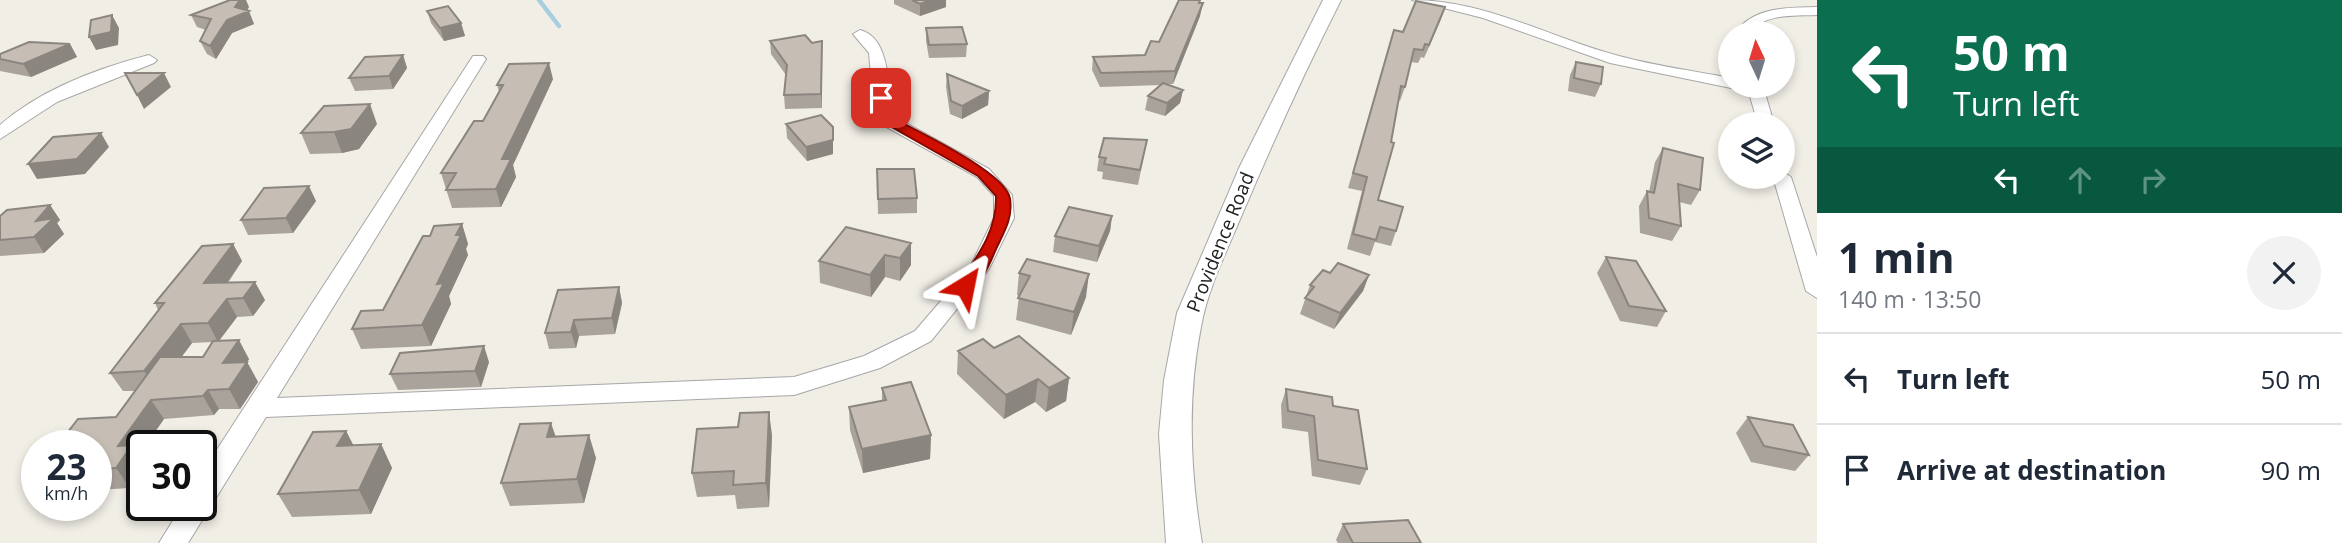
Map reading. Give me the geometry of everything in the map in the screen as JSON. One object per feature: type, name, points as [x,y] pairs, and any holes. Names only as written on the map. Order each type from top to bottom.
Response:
[{"type":"street","name":"Providence Road","points":[[1184,543],[1176,495],[1175,399],[1188,324],[1202,280],[1259,147],[1332,0]]},
{"type":"street","points":[[1419,0],[1487,15],[1615,60],[1718,80]]},
{"type":"street","points":[[1754,21],[1787,12],[1817,11]]},
{"type":"street","points":[[256,408],[794,386],[872,362],[923,336],[979,269],[1004,218],[1003,195],[983,173],[887,120],[881,98],[876,52],[860,34]]},
{"type":"street","points":[[217,471],[410,173],[478,59]]},
{"type":"street","points":[[0,134],[40,105],[81,84],[149,60]]},
{"type":"street","points":[[1786,189],[1817,292]]},
{"type":"street","points":[[173,543],[187,521]]},
{"type":"building","points":[[230,0],[240,0],[235,7],[249,11],[227,20],[210,46],[200,41],[211,19],[191,15]]},
{"type":"building","points":[[912,0],[931,0],[920,4]]},
{"type":"building","points":[[1179,0],[1200,0],[1199,3],[1203,3],[1175,71],[1101,73],[1093,57],[1145,55],[1151,41],[1159,42]]},
{"type":"building","points":[[1416,1],[1445,7],[1429,45],[1425,44],[1423,50],[1414,49],[1405,87],[1401,86],[1391,142],[1394,143],[1378,200],[1403,207],[1396,231],[1380,227],[1376,240],[1353,234],[1367,177],[1353,173],[1394,30],[1403,32]]},
{"type":"building","points":[[448,6],[461,23],[440,28],[427,11]]},
{"type":"building","points":[[112,15],[111,32],[89,37],[91,20]]},
{"type":"building","points":[[962,27],[967,44],[929,45],[926,28]]},
{"type":"building","points":[[805,35],[812,43],[822,41],[821,94],[784,95],[787,65],[770,41]]},
{"type":"building","points":[[29,42],[70,44],[23,64],[0,59],[0,54]]},
{"type":"building","points":[[403,55],[389,76],[349,78],[365,57]]},
{"type":"building","points":[[1576,62],[1603,67],[1601,84],[1574,78]]},
{"type":"building","points":[[549,63],[502,159],[511,159],[496,189],[446,190],[456,173],[441,173],[474,121],[483,121],[503,85],[497,85],[509,64]]},
{"type":"building","points":[[125,73],[164,73],[137,95]]},
{"type":"building","points":[[947,74],[989,91],[962,106],[951,101]]},
{"type":"building","points":[[1163,83],[1183,90],[1167,103],[1148,96]]},
{"type":"building","points":[[370,104],[351,129],[301,133],[324,106]]},
{"type":"building","points":[[821,115],[833,127],[833,140],[806,147],[786,124]]},
{"type":"building","points":[[101,133],[77,159],[28,164],[53,137]]},
{"type":"building","points":[[1104,138],[1147,140],[1140,170],[1104,164],[1106,158],[1099,157]]},
{"type":"building","points":[[1663,148],[1703,158],[1700,190],[1678,184],[1681,226],[1649,218],[1647,191],[1654,193]]},
{"type":"building","points":[[877,169],[914,169],[917,198],[878,199]]},
{"type":"building","points":[[309,186],[286,218],[241,220],[264,188]]},
{"type":"building","points":[[50,205],[36,221],[54,218],[34,237],[0,240],[0,216],[7,210]]},
{"type":"building","points":[[1069,207],[1112,216],[1099,246],[1055,236]]},
{"type":"building","points":[[462,224],[456,235],[461,235],[437,284],[444,283],[422,325],[352,329],[361,311],[383,310],[423,236],[430,236],[434,226]]},
{"type":"building","points":[[846,227],[911,243],[900,258],[885,255],[870,275],[819,261]]},
{"type":"building","points":[[233,244],[204,283],[255,282],[243,298],[227,299],[208,323],[181,324],[144,371],[110,373],[164,303],[155,303],[202,246]]},
{"type":"building","points":[[1606,257],[1636,261],[1666,311],[1629,306]]},
{"type":"building","points":[[1027,259],[1089,274],[1074,312],[1018,298],[1030,276],[1019,273]]},
{"type":"building","points":[[1338,263],[1369,275],[1340,313],[1305,298],[1314,287],[1310,285],[1323,270],[1330,273]]},
{"type":"building","points":[[619,287],[612,318],[574,320],[571,332],[545,333],[558,290]]},
{"type":"building","points":[[1019,336],[1069,378],[1049,388],[1038,379],[1006,395],[958,351],[983,339],[994,348]]},
{"type":"building","points":[[239,340],[223,363],[247,362],[229,389],[208,390],[203,396],[151,400],[129,430],[126,430],[126,435],[118,446],[126,445],[126,454],[116,468],[112,468],[112,430],[69,430],[78,419],[116,417],[160,357],[203,357],[213,341]]},
{"type":"building","points":[[484,346],[475,371],[390,374],[400,353]]},
{"type":"building","points":[[911,382],[931,435],[862,449],[849,407],[886,400],[882,388]]},
{"type":"building","points":[[1286,389],[1332,397],[1333,406],[1358,410],[1367,469],[1318,460],[1314,416],[1288,411]]},
{"type":"building","points":[[769,412],[766,483],[733,485],[734,471],[692,473],[697,429],[738,427],[740,413]]},
{"type":"building","points":[[1748,417],[1793,425],[1809,455],[1764,446]]},
{"type":"building","points":[[551,423],[547,437],[589,435],[577,479],[501,483],[520,424]]},
{"type":"building","points":[[346,431],[337,446],[381,444],[359,490],[278,494],[313,432]]},
{"type":"building","points":[[1408,520],[1421,543],[1353,543],[1343,524]]},
{"type":"waterway","points":[[539,0],[559,26]]},
{"type":"route","points":[[881,98],[887,120],[983,173],[1003,195],[1004,218],[979,269],[965,286]]}]
